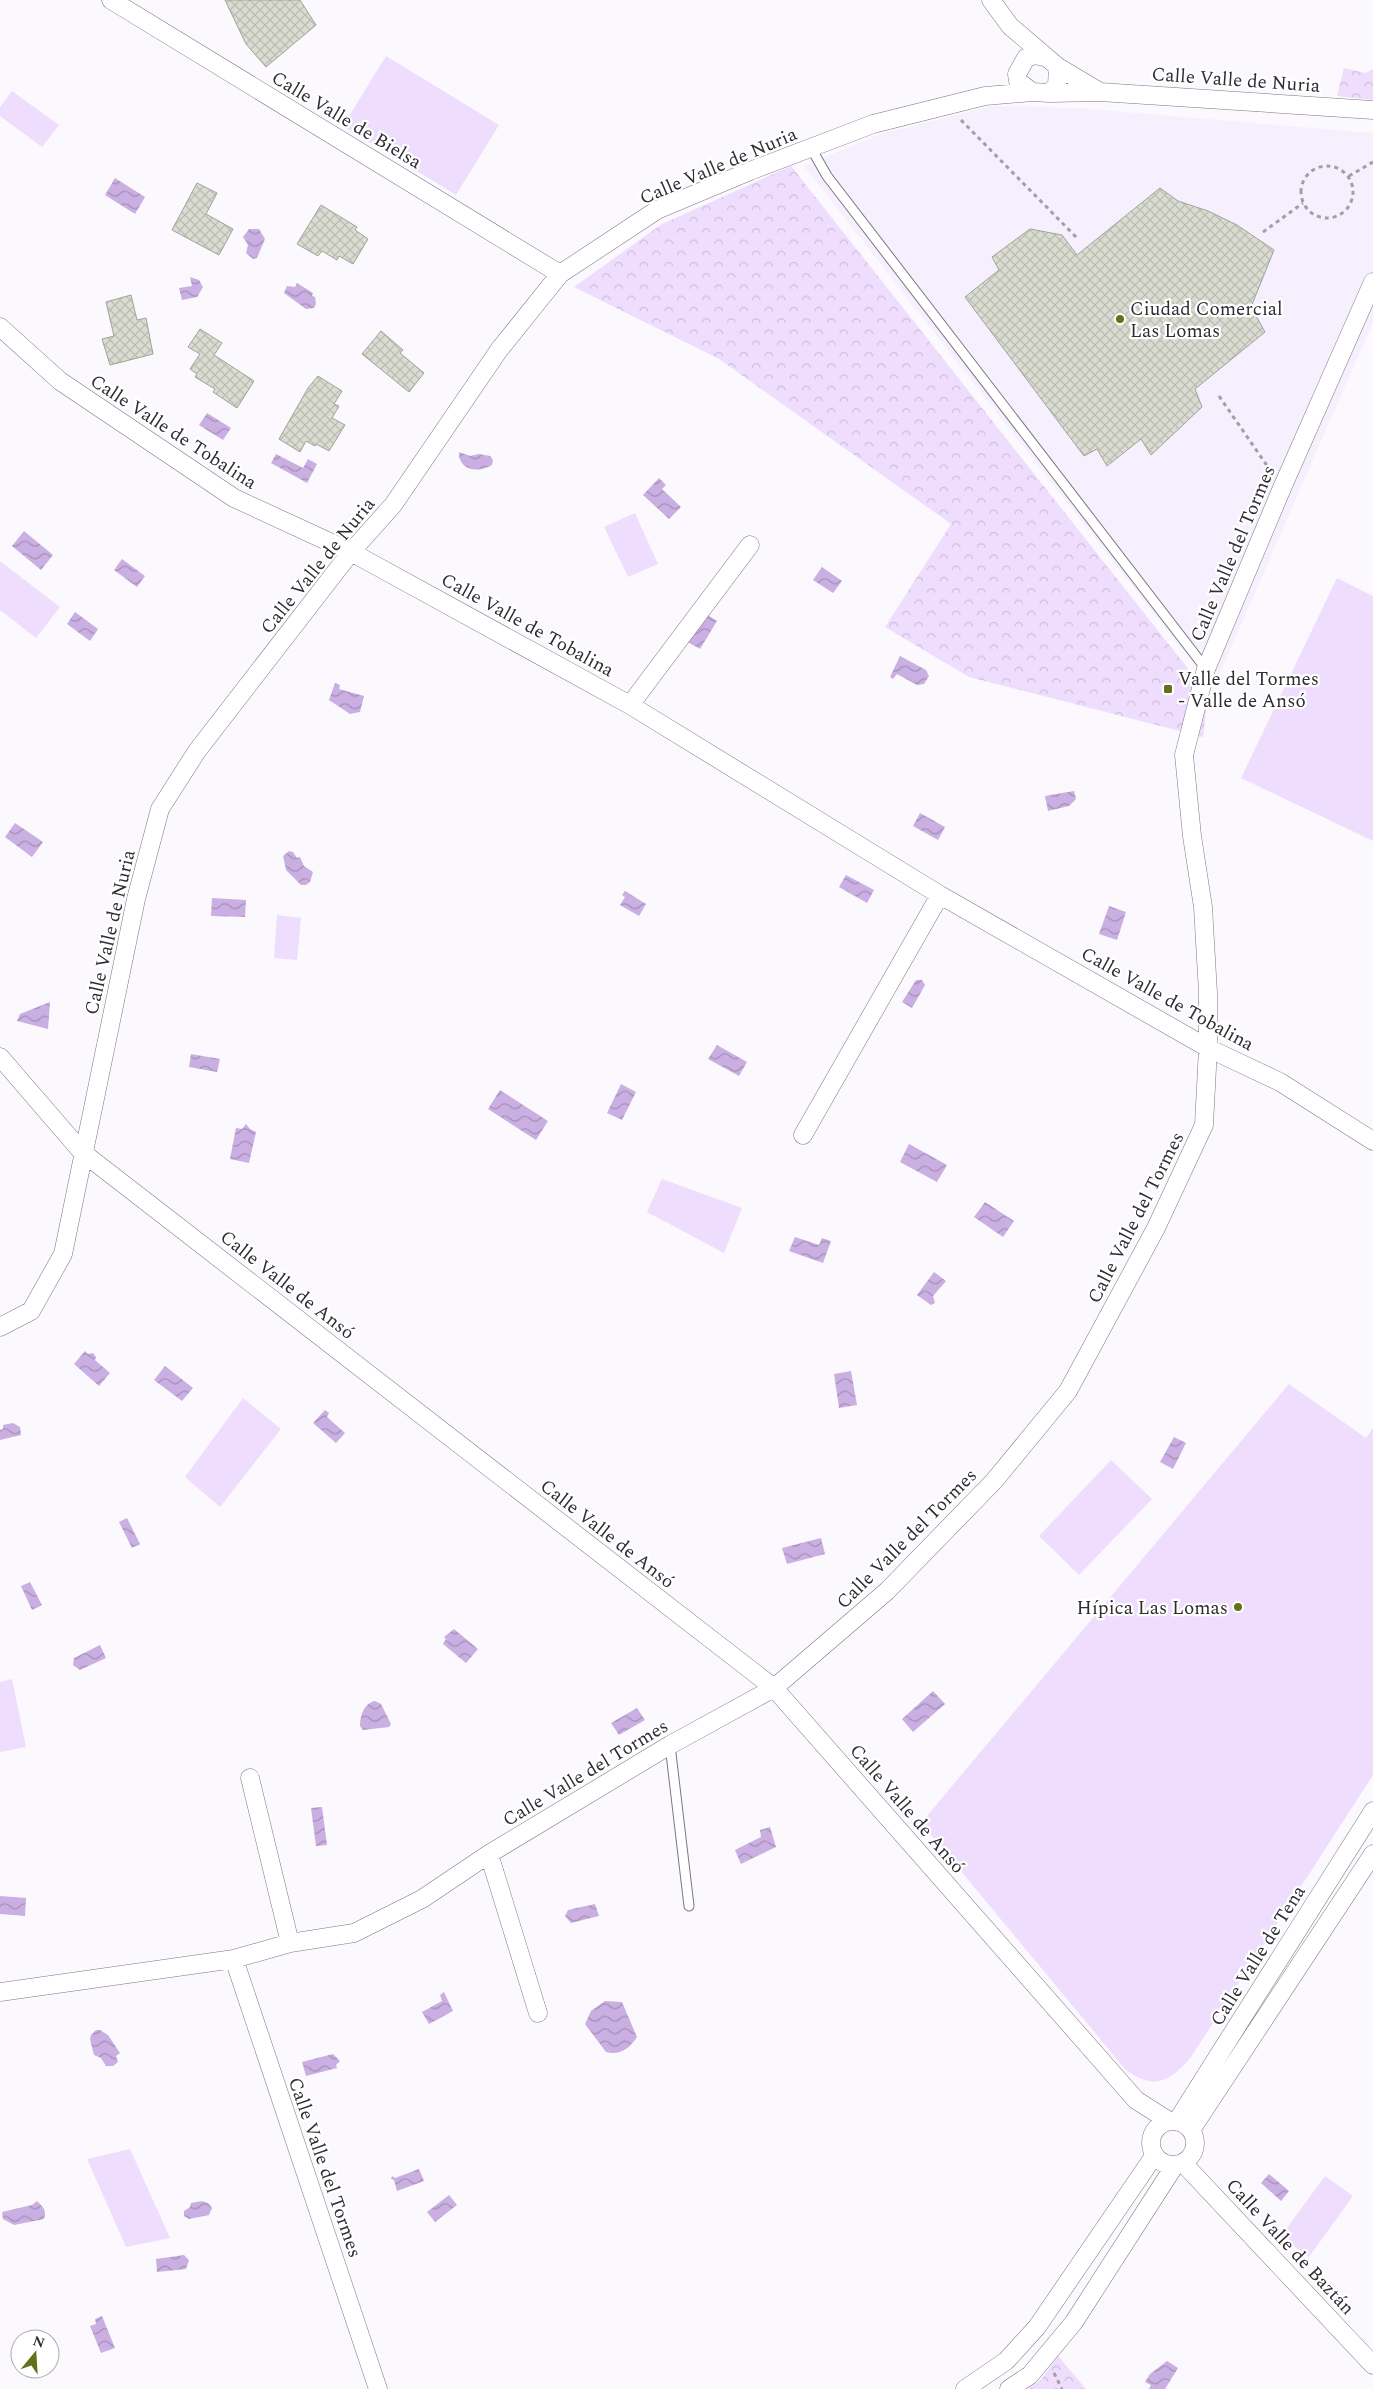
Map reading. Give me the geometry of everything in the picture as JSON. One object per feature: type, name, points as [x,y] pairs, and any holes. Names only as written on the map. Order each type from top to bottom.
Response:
[{"type":"street","name":"Calle Valle de Bielsa","points":[[111,0],[560,274]]},
{"type":"street","points":[[991,0],[1010,26],[1019,69],[1018,81],[1032,92],[1050,93],[1056,85],[1051,62],[1034,55],[1026,58],[1019,69]]},
{"type":"street","name":"Calle Valle de Nuria","points":[[1010,26],[1051,62],[1100,92]]},
{"type":"street","name":"Calle Valle de Nuria","points":[[985,96],[1019,69]]},
{"type":"street","name":"Calle Valle de Nuria","points":[[0,1327],[31,1311],[63,1254],[82,1152],[136,899],[160,809],[197,752],[351,552],[393,505],[499,350],[560,274],[657,210],[750,171],[873,124],[985,96],[1032,92]]},
{"type":"street","name":"Calle Valle de Nuria","points":[[1050,93],[1100,92],[1371,108]]},
{"type":"street","name":"Calle Valle del Tormes","points":[[0,1992],[234,1959],[290,1943],[354,1933],[422,1899],[489,1854],[670,1745],[774,1688],[887,1591],[994,1481],[1068,1391],[1156,1228],[1204,1125],[1208,1048],[1203,907],[1192,836],[1184,755],[1206,669],[1282,488],[1373,282]]},
{"type":"street","name":"Calle Valle de Tobalina","points":[[0,327],[60,381],[234,498],[351,552],[630,705],[940,895],[1208,1048],[1280,1082],[1373,1141]]},
{"type":"street","points":[[630,705],[750,545]]},
{"type":"street","points":[[803,1135],[940,895]]},
{"type":"street","name":"Calle Valle de Ansó","points":[[0,1057],[82,1152],[774,1688],[1136,2100],[1179,2124]]},
{"type":"street","points":[[250,1778],[290,1943]]},
{"type":"street","name":"Calle Valle de Tena","points":[[1179,2124],[1373,1811]]},
{"type":"street","points":[[489,1854],[538,2013]]},
{"type":"street","name":"Calle Valle de Tena","points":[[1179,2124],[1373,1854]]},
{"type":"street","name":"Calle Valle del Tormes","points":[[234,1959],[378,2389]]},
{"type":"street","name":"Calle Valle de Ansó","points":[[1136,2100],[1152,2148]]},
{"type":"street","points":[[965,2389],[1006,2361],[1037,2327],[1152,2148],[1156,2128],[1179,2124],[1195,2144],[1074,2322],[1030,2374],[1009,2389]]},
{"type":"street","points":[[1152,2148],[1163,2164],[1184,2160]]},
{"type":"street","name":"Calle Valle de Baztán","points":[[1184,2160],[1373,2365]]},
{"type":"lane","points":[[811,148],[827,176],[1206,669]]},
{"type":"lane","points":[[670,1745],[689,1906]]},
{"type":"path","points":[[947,105],[1078,239]]},
{"type":"path","points":[[1349,176],[1373,162]]},
{"type":"path","points":[[1333,166],[1349,176],[1354,190],[1351,204],[1340,215],[1326,218],[1312,214],[1303,203],[1302,184],[1313,168],[1333,166]]},
{"type":"path","points":[[1263,232],[1303,203]]},
{"type":"path","points":[[1219,396],[1282,488]]},
{"type":"shaded area","points":[[991,106],[1077,108],[1373,133],[1373,322],[1213,689],[804,166],[878,135]]},
{"type":"green space","points":[[386,56],[499,125],[456,195],[343,126]]},
{"type":"green space","points":[[1344,68],[1365,73],[1373,69],[1373,100],[1337,96]]},
{"type":"green space","points":[[12,91],[59,125],[42,147],[0,116],[0,107]]},
{"type":"green space","points":[[791,166],[1208,694],[1203,737],[969,677],[885,627],[951,524],[719,359],[574,287],[662,224]]},
{"type":"green space","points":[[635,513],[658,564],[628,577],[604,527]]},
{"type":"green space","points":[[0,561],[60,607],[36,638],[0,610]]},
{"type":"green space","points":[[1337,578],[1373,596],[1373,841],[1241,778]]},
{"type":"green space","points":[[277,915],[301,918],[297,960],[274,958]]},
{"type":"green space","points":[[662,1179],[742,1208],[724,1253],[647,1212]]},
{"type":"green space","name":"Hípica Las Lomas","points":[[1289,1384],[1366,1438],[1373,1428],[1373,1775],[1191,2057],[1176,2073],[1168,2078],[1161,2081],[1144,2080],[1125,2069],[921,1823]]},
{"type":"green space","points":[[243,1398],[281,1429],[220,1507],[185,1477]]},
{"type":"green space","points":[[1111,1460],[1152,1499],[1079,1575],[1039,1536]]},
{"type":"green space","points":[[12,1679],[26,1747],[0,1752],[0,1682]]},
{"type":"green space","points":[[130,2149],[170,2238],[126,2247],[87,2159]]},
{"type":"green space","points":[[1325,2176],[1353,2196],[1309,2257],[1281,2236]]},
{"type":"green space","points":[[1058,2356],[1086,2389],[1030,2389],[1029,2387],[1041,2380]]},
{"type":"water","points":[[115,178],[145,197],[135,214],[105,195]]},
{"type":"water","points":[[249,229],[259,229],[265,239],[257,258],[253,259],[246,253],[248,245],[243,237]]},
{"type":"water","points":[[190,277],[199,280],[203,287],[197,297],[182,300],[179,288],[192,286]]},
{"type":"water","points":[[297,283],[313,293],[312,296],[315,297],[316,304],[314,308],[306,309],[284,293],[287,286],[295,287]]},
{"type":"water","points":[[207,413],[231,428],[223,440],[199,425]]},
{"type":"water","points":[[459,452],[470,456],[479,454],[490,456],[493,460],[492,465],[487,468],[470,469],[462,463]]},
{"type":"water","points":[[276,454],[303,468],[308,459],[317,464],[307,483],[271,463]]},
{"type":"water","points":[[659,478],[666,485],[662,489],[681,507],[669,519],[643,495]]},
{"type":"water","points":[[24,531],[53,555],[41,570],[12,546]]},
{"type":"water","points":[[122,559],[145,576],[137,587],[114,570]]},
{"type":"water","points":[[822,567],[842,581],[833,593],[813,580]]},
{"type":"water","points":[[75,612],[98,629],[90,641],[67,624]]},
{"type":"water","points":[[706,614],[717,621],[700,649],[688,642]]},
{"type":"water","points":[[900,656],[926,670],[929,676],[924,684],[917,685],[897,674],[893,679],[890,677]]},
{"type":"water","points":[[335,683],[340,685],[339,689],[364,696],[360,712],[350,714],[329,700]]},
{"type":"water","points":[[1074,791],[1076,799],[1069,806],[1048,811],[1045,796]]},
{"type":"water","points":[[920,813],[945,827],[938,840],[913,826]]},
{"type":"water","points":[[15,823],[43,842],[32,857],[5,837]]},
{"type":"water","points":[[289,851],[293,852],[297,858],[300,857],[304,866],[313,872],[310,882],[306,885],[301,885],[286,870],[283,856]]},
{"type":"water","points":[[846,875],[874,890],[867,903],[839,887]]},
{"type":"water","points":[[625,891],[646,904],[639,916],[620,905],[625,897],[622,895]]},
{"type":"water","points":[[212,898],[246,900],[245,917],[211,916]]},
{"type":"water","points":[[1109,906],[1126,912],[1117,940],[1099,934]]},
{"type":"water","points":[[916,980],[922,980],[925,985],[912,1008],[902,1002]]},
{"type":"water","points":[[50,1002],[48,1029],[17,1021],[20,1014]]},
{"type":"water","points":[[717,1045],[747,1062],[739,1076],[708,1059]]},
{"type":"water","points":[[191,1054],[220,1059],[217,1072],[189,1067]]},
{"type":"water","points":[[621,1084],[636,1092],[622,1120],[607,1113]]},
{"type":"water","points":[[500,1090],[548,1121],[536,1140],[488,1109]]},
{"type":"water","points":[[246,1124],[256,1132],[249,1163],[230,1159],[236,1128],[242,1129]]},
{"type":"water","points":[[909,1144],[947,1165],[937,1182],[900,1162]]},
{"type":"water","points":[[985,1202],[1014,1221],[1003,1237],[974,1217]]},
{"type":"water","points":[[795,1237],[819,1245],[822,1238],[831,1241],[823,1263],[789,1251]]},
{"type":"water","points":[[934,1272],[946,1281],[933,1296],[935,1303],[931,1305],[917,1295]]},
{"type":"water","points":[[85,1351],[88,1354],[93,1353],[96,1357],[95,1360],[110,1373],[99,1386],[74,1364]]},
{"type":"water","points":[[165,1366],[193,1388],[182,1401],[154,1380]]},
{"type":"water","points":[[851,1371],[857,1405],[839,1408],[834,1374]]},
{"type":"water","points":[[325,1410],[329,1413],[327,1417],[345,1433],[336,1443],[313,1423]]},
{"type":"water","points":[[13,1423],[20,1427],[21,1435],[0,1440],[0,1430],[3,1429],[3,1425]]},
{"type":"water","points":[[1174,1437],[1186,1443],[1173,1469],[1160,1462]]},
{"type":"water","points":[[127,1518],[140,1544],[132,1548],[119,1522]]},
{"type":"water","points":[[821,1538],[825,1554],[787,1564],[782,1548]]},
{"type":"water","points":[[30,1582],[42,1605],[32,1610],[21,1586]]},
{"type":"water","points":[[454,1629],[478,1649],[466,1663],[443,1644],[446,1639],[444,1637]]},
{"type":"water","points":[[100,1645],[106,1658],[80,1670],[73,1665],[74,1658]]},
{"type":"water","points":[[933,1691],[945,1704],[913,1732],[902,1719]]},
{"type":"water","points":[[375,1701],[381,1704],[391,1724],[389,1727],[363,1730],[360,1726],[363,1710],[368,1704]]},
{"type":"water","points":[[637,1708],[645,1720],[619,1735],[611,1723]]},
{"type":"water","points":[[322,1807],[327,1845],[316,1846],[311,1808]]},
{"type":"water","points":[[770,1827],[776,1847],[741,1864],[735,1850],[761,1837],[760,1830]]},
{"type":"water","points":[[0,1896],[26,1898],[25,1916],[0,1914]]},
{"type":"water","points":[[595,1904],[599,1916],[571,1923],[565,1916],[568,1910]]},
{"type":"water","points":[[444,1992],[453,2011],[429,2024],[422,2012],[442,2001],[440,1995]]},
{"type":"water","points":[[605,2001],[622,2002],[637,2037],[628,2048],[620,2052],[606,2052],[585,2024],[591,2011]]},
{"type":"water","points":[[96,2030],[100,2030],[108,2035],[120,2053],[116,2056],[118,2062],[113,2066],[106,2066],[101,2058],[94,2055],[90,2039]]},
{"type":"water","points":[[333,2054],[340,2061],[336,2065],[337,2068],[306,2076],[302,2062]]},
{"type":"water","points":[[419,2169],[424,2181],[397,2191],[394,2180],[391,2179],[392,2176],[395,2178]]},
{"type":"water","points":[[1269,2174],[1289,2191],[1281,2201],[1261,2183]]},
{"type":"water","points":[[449,2195],[457,2205],[435,2222],[427,2212]]},
{"type":"water","points":[[37,2201],[45,2211],[44,2219],[14,2225],[3,2219],[2,2212],[32,2205]]},
{"type":"water","points":[[202,2201],[208,2203],[212,2208],[209,2215],[189,2219],[184,2216],[184,2211],[190,2207],[191,2203]]},
{"type":"water","points":[[184,2255],[189,2260],[186,2269],[157,2272],[156,2259]]},
{"type":"water","points":[[102,2316],[115,2348],[101,2353],[90,2326],[96,2324],[95,2319]]},
{"type":"water","points":[[1167,2361],[1178,2368],[1165,2389],[1149,2389],[1151,2385],[1145,2382],[1150,2374]]},
{"type":"building","points":[[225,0],[300,0],[316,25],[266,67],[246,44]]},
{"type":"building","points":[[197,183],[217,193],[206,214],[233,229],[219,255],[172,230]]},
{"type":"building","name":"Ciudad Comercial Las Lomas","points":[[1160,188],[1178,201],[1208,211],[1237,225],[1274,250],[1251,307],[1265,332],[1195,389],[1202,407],[1151,455],[1141,439],[1107,466],[1097,449],[1084,456],[965,297],[999,270],[992,257],[1030,229],[1062,235],[1077,255]]},
{"type":"building","points":[[321,205],[357,227],[355,230],[368,239],[353,264],[339,256],[337,260],[322,251],[318,256],[297,244]]},
{"type":"building","points":[[131,295],[137,320],[146,318],[153,354],[110,365],[102,339],[114,336],[106,302]]},
{"type":"building","points":[[200,329],[222,343],[214,355],[254,381],[237,408],[213,392],[215,389],[195,377],[197,374],[190,369],[200,354],[188,347]]},
{"type":"building","points":[[381,331],[403,350],[400,353],[424,373],[409,392],[362,354]]},
{"type":"building","points":[[318,376],[342,391],[334,404],[339,406],[332,418],[345,425],[329,451],[306,441],[300,452],[279,439],[308,388]]},
{"type":"place","name":"Ciudad Comercial Las Lomas","points":[[1120,319]]},
{"type":"place","name":"Valle del Tormes - Valle de Ansó","points":[[1168,689]]},
{"type":"place","name":"Hípica Las Lomas","points":[[1238,1607]]}]
